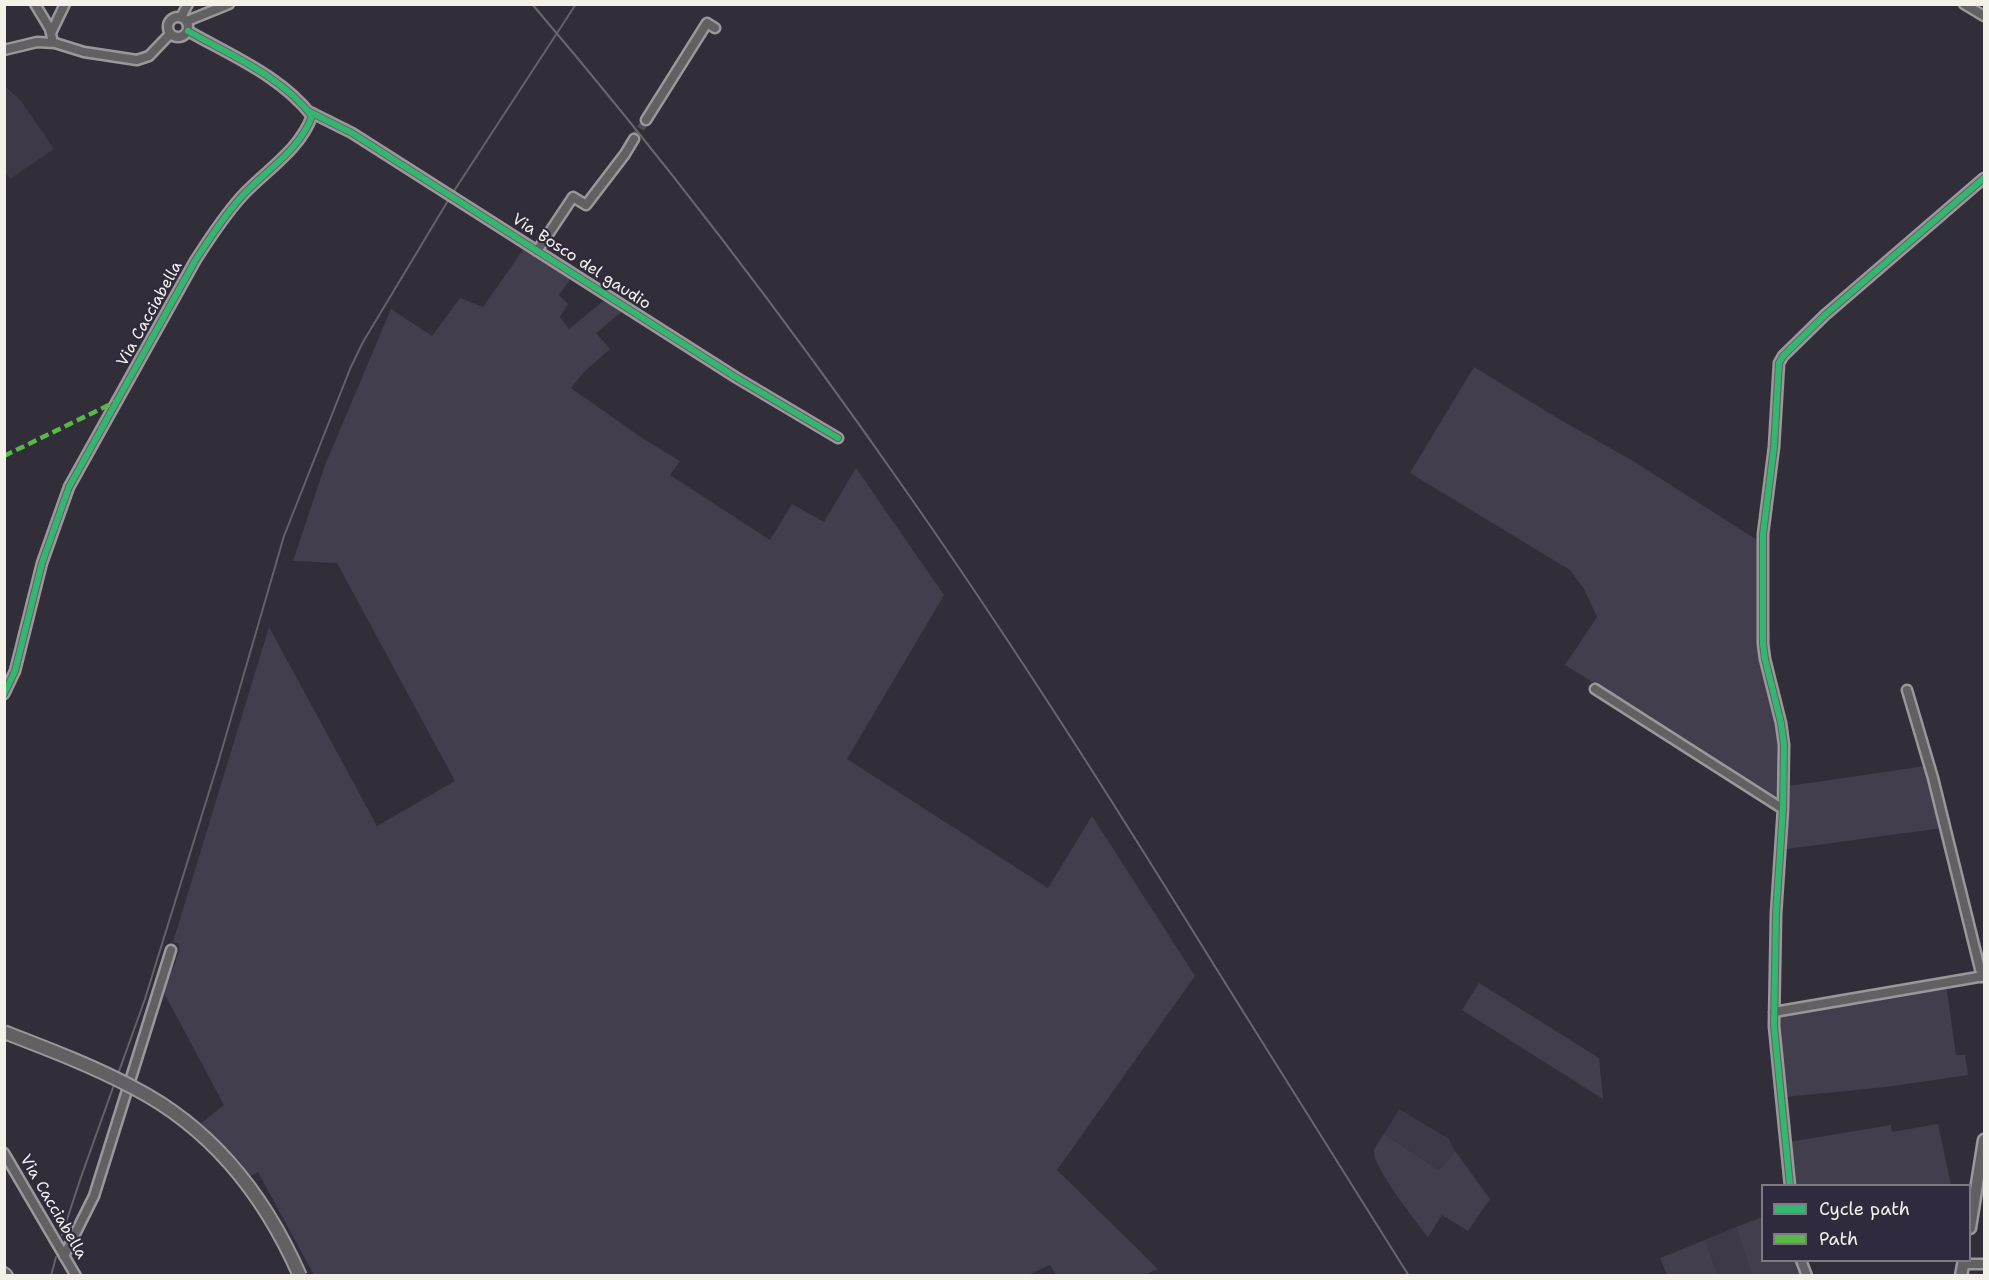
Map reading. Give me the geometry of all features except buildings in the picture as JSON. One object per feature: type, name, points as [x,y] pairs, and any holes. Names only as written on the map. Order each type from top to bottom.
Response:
[{"type":"highway","points":[[4,1032],[102,1072],[136,1089],[168,1108],[193,1127],[220,1152],[267,1210],[286,1243],[300,1275]]},
{"type":"main road","points":[[1971,1215],[1984,1140]]},
{"type":"street","points":[[35,4],[51,33],[53,43]]},
{"type":"street","points":[[51,33],[66,4]]},
{"type":"street","points":[[188,4],[184,19],[188,31],[278,82],[303,103],[308,111]]},
{"type":"street","points":[[188,31],[182,38],[175,38],[167,29],[168,22],[175,17],[184,19],[229,4]]},
{"type":"street","points":[[1964,4],[1984,16]]},
{"type":"street","points":[[646,120],[707,23],[714,28]]},
{"type":"street","points":[[4,50],[37,42],[53,43],[84,52],[138,60],[149,56],[170,34]]},
{"type":"street","name":"Via Bosco del gaudio","points":[[308,111],[352,133],[737,378],[838,438]]},
{"type":"street","name":"Via Cacciabella","points":[[4,694],[15,671],[42,564],[69,487],[195,261],[242,196],[308,129],[312,116],[308,111]]},
{"type":"street","points":[[537,251],[573,197],[586,205],[634,139]]},
{"type":"street","points":[[1790,1184],[1774,1012],[1776,914],[1783,809],[1783,734],[1763,644],[1763,534],[1774,447],[1779,363],[1783,356],[1825,315],[1984,178]]},
{"type":"street","points":[[1596,689],[1783,809]]},
{"type":"street","points":[[1774,1012],[1983,976],[1933,778],[1907,690]]},
{"type":"street","points":[[64,1256],[94,1196],[171,950]]},
{"type":"street","name":"Via Cacciabella","points":[[4,1153],[76,1275]]},
{"type":"street","points":[[1963,1267],[1984,1264]]},
{"type":"shaded area","points":[[5,86],[21,101],[54,149],[10,179],[5,172]]},
{"type":"shaded area","points":[[525,247],[572,277],[559,295],[568,304],[560,317],[569,329],[607,298],[625,309],[596,333],[610,349],[584,372],[571,388],[642,438],[680,461],[670,475],[770,540],[792,504],[824,522],[856,468],[944,595],[847,759],[1048,888],[1092,816],[1195,976],[1057,1170],[1158,1269],[1142,1276],[1056,1275],[1050,1265],[1026,1276],[314,1275],[258,1172],[251,1176],[201,1123],[224,1105],[163,991],[167,973],[173,969],[178,956],[179,944],[173,942],[269,627],[377,826],[455,781],[337,563],[293,561],[325,465],[391,309],[432,336],[460,298],[483,307]]},
{"type":"shaded area","points":[[1474,367],[1633,461],[1757,540],[1759,629],[1770,631],[1771,664],[1785,724],[1789,786],[1925,766],[1942,828],[1780,850],[1785,797],[1775,796],[1565,665],[1597,617],[1584,589],[1570,570],[1410,473]]},
{"type":"shaded area","points":[[1479,983],[1599,1058],[1603,1099],[1462,1010]]},
{"type":"shaded area","points":[[1946,985],[1956,1055],[1965,1055],[1968,1075],[1886,1087],[1785,1097],[1776,1013]]},
{"type":"shaded area","points":[[1399,1109],[1449,1139],[1455,1151],[1439,1170],[1384,1134]]},
{"type":"shaded area","points":[[1938,1124],[1951,1184],[1793,1184],[1789,1142],[1891,1125],[1892,1132]]},
{"type":"shaded area","points":[[1384,1134],[1439,1170],[1455,1151],[1490,1199],[1468,1231],[1442,1215],[1428,1237],[1396,1194],[1375,1157],[1374,1150]]},
{"type":"shaded area","points":[[1761,1217],[1761,1262],[1796,1262],[1801,1275],[1752,1275],[1736,1227]]},
{"type":"shaded area","points":[[1736,1227],[1752,1275],[1718,1275],[1705,1240]]},
{"type":"shaded area","points":[[1705,1240],[1718,1275],[1667,1275],[1660,1258]]},
{"type":"waterway","points":[[452,194],[576,4]]},
{"type":"waterway","points":[[118,1074],[145,999],[218,763],[284,536],[350,369],[363,342],[449,199]]},
{"type":"waterway","points":[[62,1235],[115,1082]]},
{"type":"waterway","points":[[51,1276],[56,1257]]},
{"type":"tunnel","points":[[634,139],[646,120]]},
{"type":"railway","points":[[532,4],[630,122],[725,243],[862,428],[947,550],[1105,790],[1409,1276]]},
{"type":"marked path","points":[[4,456],[115,402]]},
{"type":"cycle path","points":[[4,694],[15,671],[42,563],[69,487],[206,244],[242,196],[291,150],[312,116],[286,89],[271,78],[188,31]]},
{"type":"cycle path","points":[[308,111],[352,133],[737,378],[838,438]]},
{"type":"cycle path","points":[[1790,1184],[1774,1026],[1776,914],[1783,809],[1784,745],[1763,644],[1763,534],[1774,447],[1779,363],[1783,356],[1825,315],[1984,178]]}]
